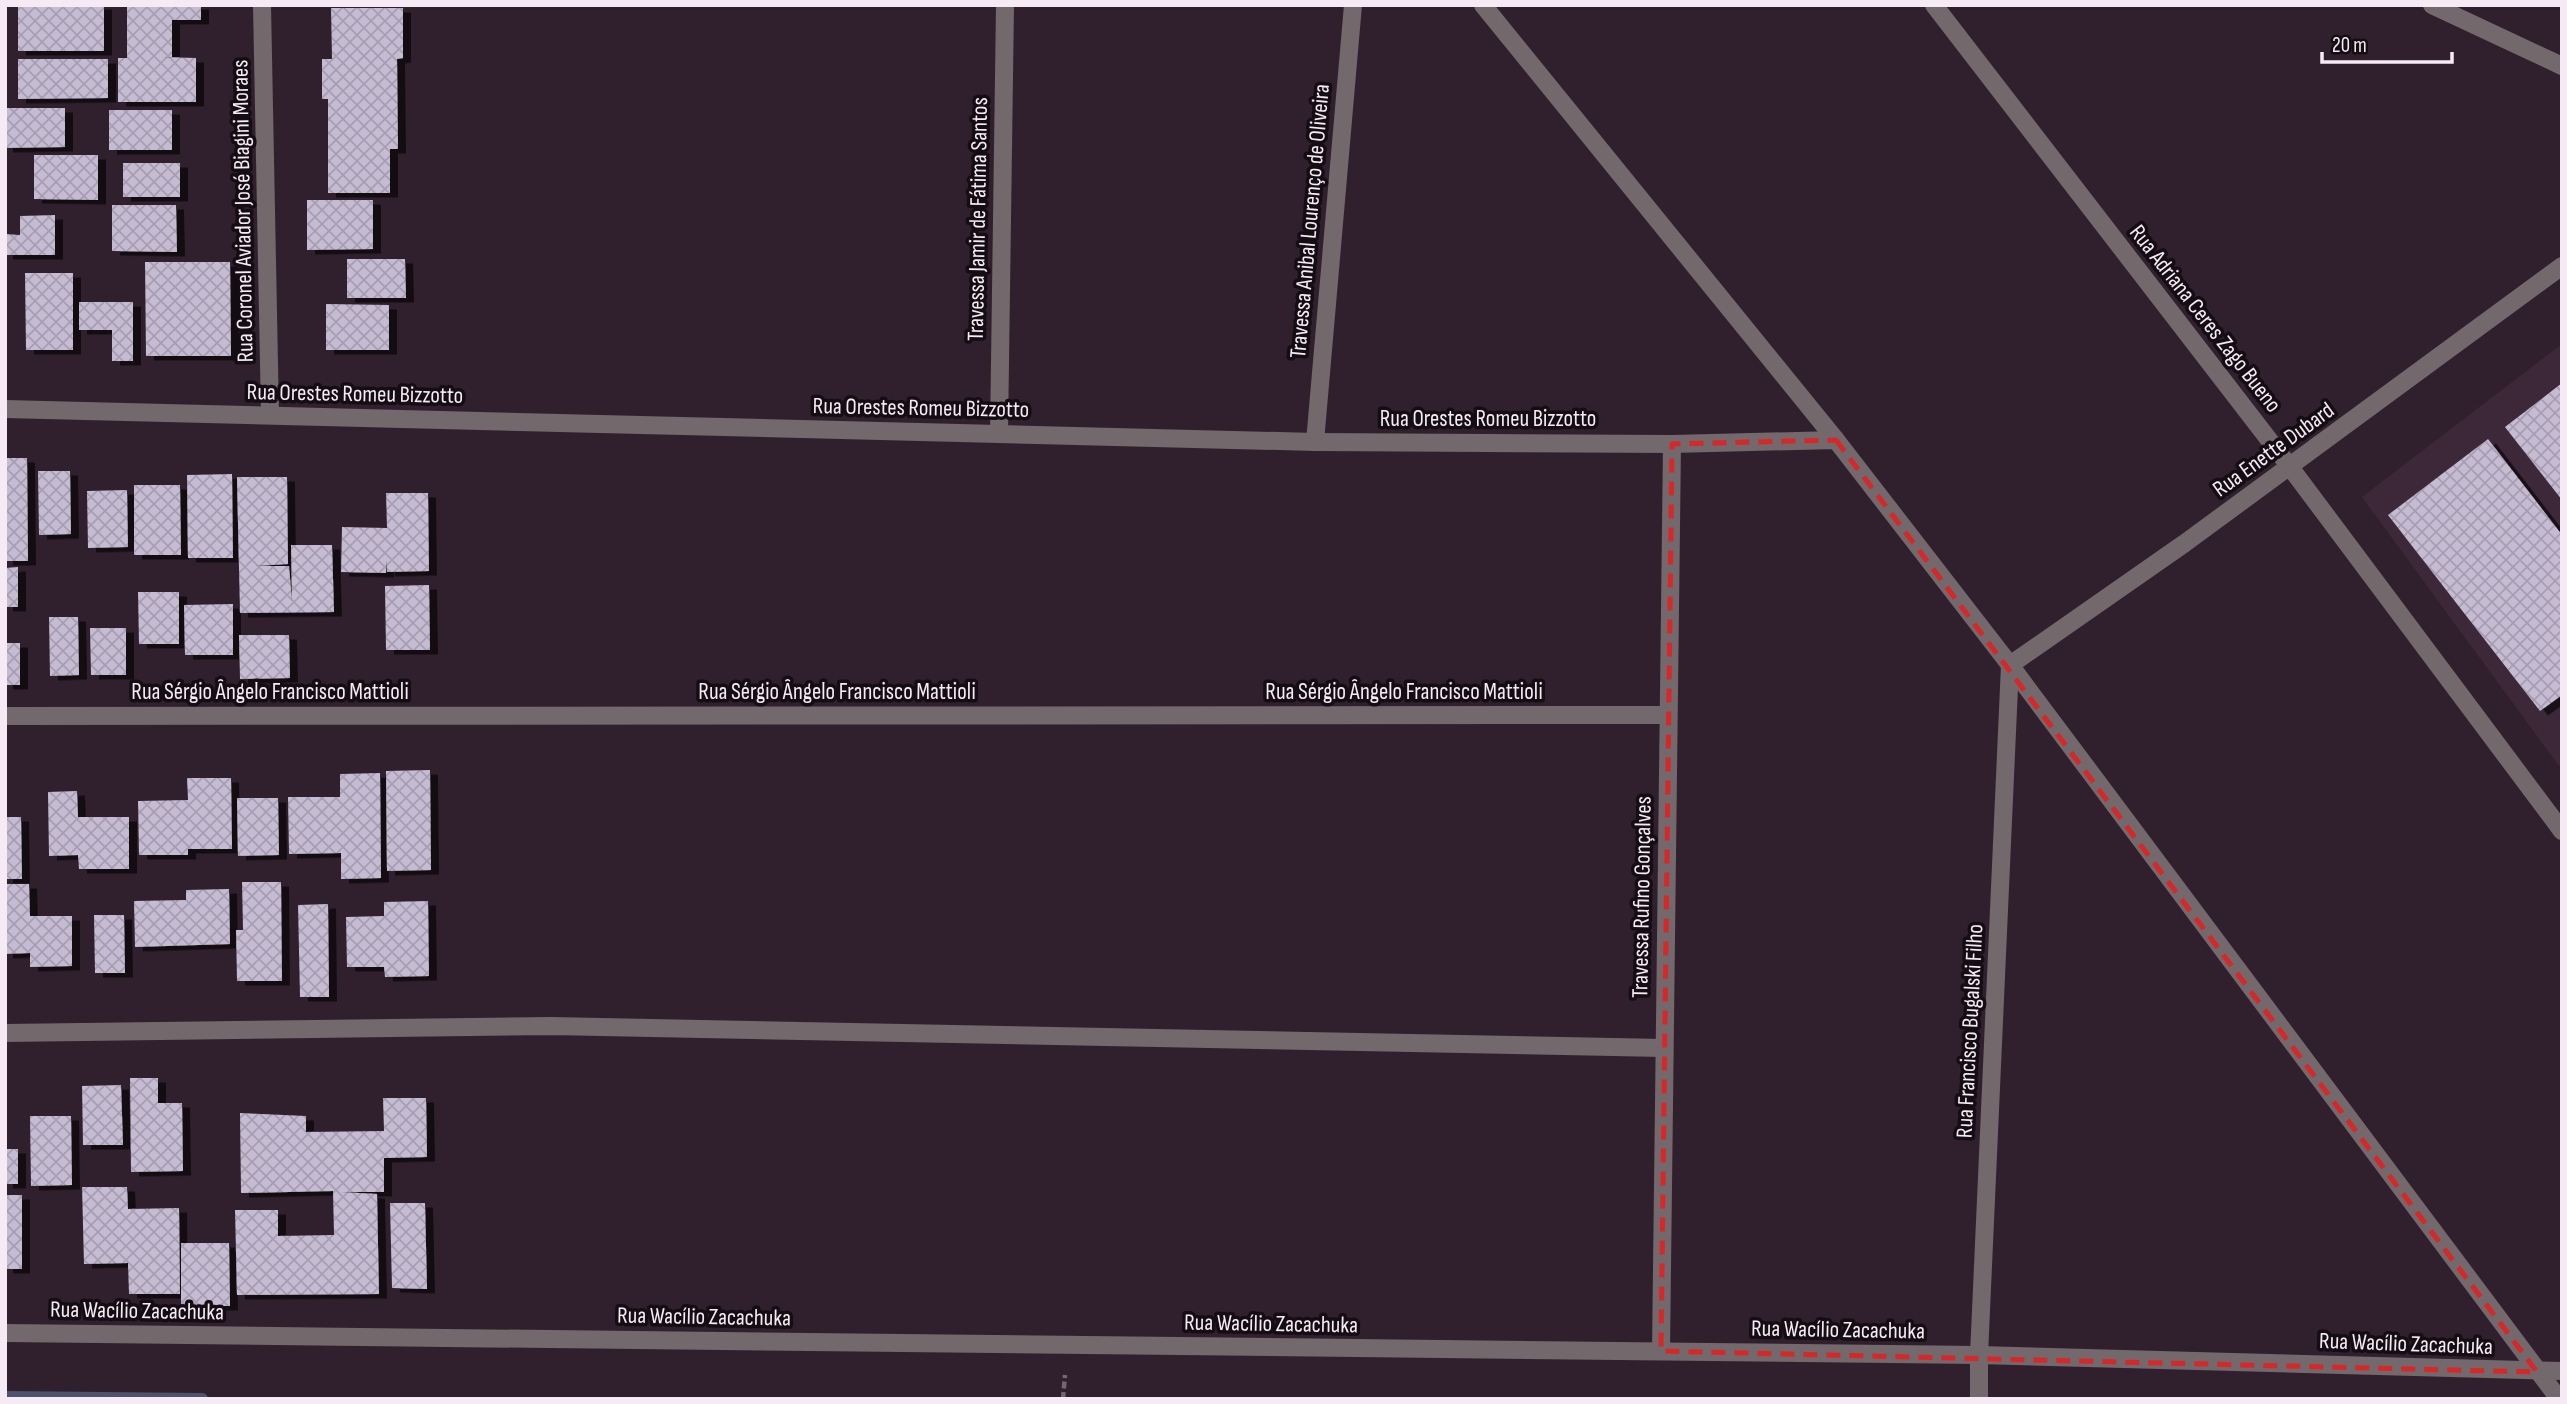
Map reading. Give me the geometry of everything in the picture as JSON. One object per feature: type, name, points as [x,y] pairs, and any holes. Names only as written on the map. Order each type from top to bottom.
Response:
[{"type":"street","name":"Rua Coronel Aviador José Biagini Moraes","points":[[262,5],[270,415]]},
{"type":"street","name":"Travessa Jamir de Fátima Santos","points":[[999,434],[1004,5]]},
{"type":"street","name":"Travessa Anibal Lourenço de Oliveira","points":[[1315,442],[1353,5]]},
{"type":"street","points":[[1483,5],[1836,440],[2010,665],[2559,1399]]},
{"type":"street","name":"Rua Adriana Ceres Zago Bueno","points":[[1934,5],[2290,467],[2562,831]]},
{"type":"street","points":[[2432,5],[2562,66]]},
{"type":"street","name":"Rua Enette Dubard","points":[[2010,665],[2290,467],[2562,266]]},
{"type":"street","name":"Rua Orestes Romeu Bizzotto","points":[[5,409],[1315,442],[1672,444],[1836,440]]},
{"type":"street","name":"Travessa Rufino Gonçalves","points":[[1661,1351],[1672,444]]},
{"type":"street","name":"Rua Francisco Bugalski Filho","points":[[1979,1399],[2010,665]]},
{"type":"street","name":"Rua Sérgio Ângelo Francisco Mattioli","points":[[5,716],[1668,715]]},
{"type":"street","points":[[5,1033],[551,1026],[1664,1048]]},
{"type":"street","name":"Rua Wacílio Zacachuka","points":[[5,1333],[1979,1355],[2562,1371]]},
{"type":"highlighted area","points":[[1836,440],[2537,1372],[1661,1351],[1672,444]]},
{"type":"shaded area","points":[[2562,344],[2562,764],[2559,766],[2362,497]]},
{"type":"building","points":[[18,5],[104,5],[104,51],[18,51]]},
{"type":"building","points":[[127,5],[201,5],[201,20],[172,20],[172,57],[161,57],[196,58],[196,102],[118,102],[118,58],[127,58]]},
{"type":"building","points":[[331,8],[403,8],[403,58],[397,59],[398,149],[390,149],[390,193],[328,193],[328,99],[322,99],[322,59],[332,59]]},
{"type":"building","points":[[18,59],[108,59],[108,98],[18,99]]},
{"type":"building","points":[[5,108],[65,108],[65,147],[5,148]]},
{"type":"building","points":[[109,110],[172,110],[172,150],[109,150]]},
{"type":"building","points":[[34,155],[98,155],[98,200],[34,199]]},
{"type":"building","points":[[123,163],[180,163],[180,197],[123,197]]},
{"type":"building","points":[[307,200],[373,200],[373,249],[307,250]]},
{"type":"building","points":[[112,205],[176,205],[177,252],[112,251]]},
{"type":"building","points":[[55,215],[55,255],[5,255],[5,234],[20,235],[20,216]]},
{"type":"building","points":[[347,259],[405,259],[406,298],[347,298]]},
{"type":"building","points":[[145,262],[230,262],[231,356],[146,356]]},
{"type":"building","points":[[25,273],[73,273],[73,350],[26,350]]},
{"type":"building","points":[[79,302],[133,302],[133,361],[112,361],[112,330],[79,330]]},
{"type":"building","points":[[326,304],[389,305],[389,350],[326,350]]},
{"type":"building","points":[[2562,383],[2562,500],[2505,427]]},
{"type":"building","points":[[2488,439],[2562,535],[2562,695],[2540,711],[2388,515]]},
{"type":"building","points":[[5,458],[27,458],[28,561],[5,561]]},
{"type":"building","points":[[38,471],[70,471],[71,534],[39,535]]},
{"type":"building","points":[[232,474],[233,558],[188,558],[187,475]]},
{"type":"building","points":[[237,477],[287,477],[288,564],[255,566],[289,566],[292,601],[291,545],[332,545],[334,612],[240,613]]},
{"type":"building","points":[[134,485],[180,485],[181,555],[134,555]]},
{"type":"building","points":[[127,490],[128,547],[88,548],[87,491]]},
{"type":"building","points":[[386,493],[428,493],[429,571],[387,572],[386,560],[386,573],[341,572],[342,527],[387,528]]},
{"type":"building","points":[[18,567],[18,607],[5,607],[5,568]]},
{"type":"building","points":[[429,585],[430,650],[386,650],[385,586]]},
{"type":"building","points":[[138,592],[179,592],[179,644],[139,644]]},
{"type":"building","points":[[233,604],[233,655],[185,655],[184,605]]},
{"type":"building","points":[[49,617],[78,617],[79,675],[50,676]]},
{"type":"building","points":[[90,628],[126,628],[126,675],[91,675]]},
{"type":"building","points":[[239,635],[289,635],[290,678],[240,679]]},
{"type":"building","points":[[5,643],[20,643],[20,685],[5,685]]},
{"type":"building","points":[[430,770],[431,870],[387,871],[386,771]]},
{"type":"building","points":[[380,773],[381,878],[341,879],[341,853],[289,854],[288,797],[340,797],[340,774]]},
{"type":"building","points":[[187,778],[231,778],[232,849],[188,849],[188,855],[139,855],[138,801],[188,800]]},
{"type":"building","points":[[77,791],[78,817],[129,817],[129,869],[79,869],[78,855],[49,856],[48,792]]},
{"type":"building","points":[[237,798],[278,798],[279,855],[238,856]]},
{"type":"building","points":[[5,817],[21,817],[22,879],[5,879]]},
{"type":"building","points":[[242,882],[281,882],[282,981],[237,981],[236,930],[243,930]]},
{"type":"building","points":[[5,884],[29,884],[30,916],[72,916],[72,966],[30,967],[30,953],[5,954]]},
{"type":"building","points":[[229,889],[230,944],[135,947],[134,901],[186,900],[186,890]]},
{"type":"building","points":[[428,901],[429,976],[385,977],[384,967],[347,967],[346,917],[384,916],[384,902]]},
{"type":"building","points":[[328,904],[329,997],[300,997],[298,905]]},
{"type":"building","points":[[94,915],[124,915],[125,973],[95,973]]},
{"type":"building","points":[[130,1078],[158,1078],[158,1103],[182,1103],[183,1171],[131,1172]]},
{"type":"building","points":[[121,1085],[123,1145],[83,1145],[82,1086]]},
{"type":"building","points":[[383,1098],[426,1098],[427,1157],[384,1158],[384,1192],[341,1192],[377,1194],[379,1294],[237,1295],[235,1210],[278,1210],[278,1236],[334,1235],[333,1191],[241,1193],[240,1113],[306,1116],[306,1132],[384,1131]]},
{"type":"building","points":[[30,1116],[71,1116],[72,1185],[31,1186]]},
{"type":"building","points":[[5,1149],[18,1149],[18,1184],[5,1184]]},
{"type":"building","points":[[82,1187],[127,1187],[128,1209],[179,1208],[180,1294],[129,1294],[128,1263],[84,1264]]},
{"type":"building","points":[[5,1195],[22,1195],[22,1269],[5,1269]]},
{"type":"building","points":[[390,1203],[425,1203],[427,1289],[392,1288]]},
{"type":"building","points":[[181,1243],[229,1243],[230,1306],[181,1306]]},
{"type":"waterway","points":[[5,1397],[202,1399]]}]
